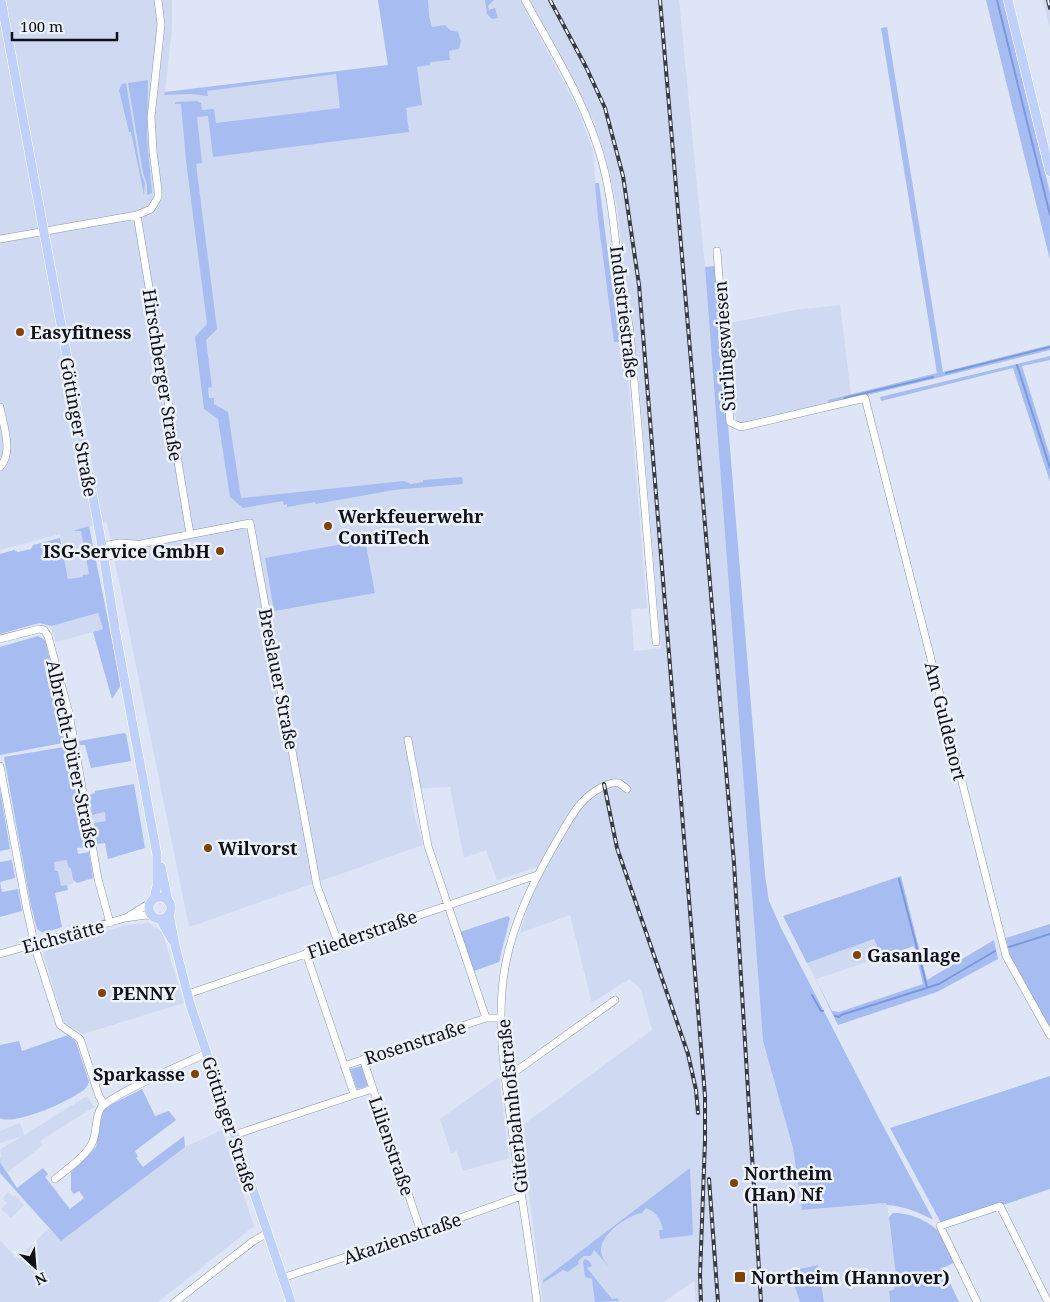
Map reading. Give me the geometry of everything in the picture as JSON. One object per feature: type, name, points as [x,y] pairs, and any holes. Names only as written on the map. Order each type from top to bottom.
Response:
[{"type":"main road","name":"Göttinger Straße","points":[[1,0],[102,546],[156,855],[156,886],[150,911],[174,945]]},
{"type":"main road","points":[[1008,0],[1050,172]]},
{"type":"main road","name":"Göttinger Straße","points":[[156,855],[171,906],[169,914],[174,945],[188,994],[290,1302]]},
{"type":"main road","points":[[152,901],[162,897],[168,901]]},
{"type":"main road","points":[[156,917],[165,918],[169,914]]},
{"type":"street","points":[[0,239],[137,215],[151,209],[158,197],[151,117],[160,25],[158,0]]},
{"type":"street","name":"Industriestraße","points":[[525,0],[578,99],[590,126],[603,164],[612,202],[620,281],[630,331],[656,642]]},
{"type":"street","name":"Hirschberger Straße","points":[[137,215],[190,534]]},
{"type":"street","name":"Sürlingswiesen","points":[[717,251],[730,422],[741,427],[865,398]]},
{"type":"street","name":"Am Guldenort","points":[[865,398],[1006,956],[1050,1035]]},
{"type":"street","points":[[0,408],[7,447],[6,455],[0,467]]},
{"type":"street","name":"Breslauer Straße","points":[[104,558],[141,544],[250,523],[317,886],[338,942]]},
{"type":"street","name":"Breslauer Straße","points":[[102,546],[120,543],[141,544]]},
{"type":"street","name":"Albrecht-Dürer-Straße","points":[[0,639],[39,629],[44,630],[48,636],[68,713],[98,879],[110,923]]},
{"type":"street","points":[[408,740],[428,846],[486,1018]]},
{"type":"street","points":[[0,766],[27,910],[58,1021],[62,1027],[80,1038],[99,1096],[104,1105]]},
{"type":"street","name":"Güterbahnhofstraße","points":[[537,1302],[505,1079],[501,1018],[505,965],[518,921],[537,875],[575,809],[583,799],[611,783],[619,783],[627,790]]},
{"type":"street","name":"Fliederstraße","points":[[188,994],[537,875]]},
{"type":"street","name":"Eichstätte","points":[[125,918],[152,901]]},
{"type":"street","name":"Eichstätte","points":[[0,954],[125,918],[146,915],[156,917]]},
{"type":"street","points":[[306,953],[354,1094]]},
{"type":"street","points":[[505,1079],[615,1000]]},
{"type":"street","name":"Rosenstraße","points":[[344,1066],[486,1018],[501,1018]]},
{"type":"street","points":[[55,1179],[90,1147],[94,1140],[99,1111],[104,1105],[130,1090],[207,1053]]},
{"type":"street","name":"Lilienstraße","points":[[363,1059],[421,1232]]},
{"type":"street","points":[[234,1135],[372,1089]]},
{"type":"street","name":"Akazienstraße","points":[[282,1278],[421,1232],[521,1196]]},
{"type":"street","points":[[977,1302],[940,1226],[1000,1206],[1048,1302]]},
{"type":"street","points":[[175,1302],[252,1242],[267,1234]]},
{"type":"shaded area","points":[[0,0],[172,0],[172,28],[165,92],[388,65],[382,26],[412,0],[520,0],[577,107],[593,151],[598,219],[614,342],[625,341],[647,608],[631,609],[634,651],[662,648],[637,360],[616,201],[607,162],[594,122],[528,0],[679,0],[705,267],[763,1041],[793,1148],[802,1210],[887,1203],[897,1285],[893,1290],[889,1291],[890,1302],[696,1302],[694,1281],[664,1302],[543,1302],[520,1127],[652,1030],[641,989],[629,979],[592,1003],[570,915],[520,933],[540,866],[497,880],[486,850],[464,858],[450,787],[411,789],[414,814],[423,845],[189,927],[107,522],[75,530],[81,530],[89,574],[83,575],[83,577],[68,580],[60,534],[0,550]]},
{"type":"shaded area","points":[[378,0],[428,0],[432,27],[445,25],[450,30],[458,32],[461,41],[459,49],[449,51],[450,60],[430,62],[430,65],[417,67],[422,105],[406,108],[409,132],[213,157],[208,116],[197,117],[202,163],[196,164],[217,329],[206,340],[212,387],[208,388],[209,398],[214,398],[214,404],[228,412],[241,498],[404,481],[411,484],[423,482],[423,480],[462,477],[463,484],[394,490],[316,504],[315,502],[287,507],[287,504],[284,505],[283,501],[243,508],[230,497],[218,419],[204,409],[195,337],[207,324],[186,161],[181,104],[175,104],[175,102],[197,101],[201,103],[202,110],[214,109],[216,123],[340,108],[336,74],[207,91],[208,96],[191,94],[164,95],[165,92],[388,65]]},
{"type":"shaded area","points":[[485,0],[494,0],[488,6],[489,10],[495,8],[498,18],[492,19],[487,14]]},
{"type":"shaded area","points":[[986,0],[1003,0],[1050,193],[1050,260]]},
{"type":"shaded area","points":[[1043,0],[1050,0],[1050,28]]},
{"type":"shaded area","points":[[887,27],[943,372],[1050,345],[1050,350],[835,403],[828,402],[828,400],[937,373],[881,28]]},
{"type":"shaded area","points":[[148,80],[147,138],[152,193],[147,195],[147,185],[143,173],[128,83]]},
{"type":"shaded area","points":[[126,83],[141,173],[145,184],[144,195],[131,132],[129,132],[119,90],[122,84]]},
{"type":"shaded area","points":[[595,183],[599,183],[612,286],[620,325],[620,342],[614,342]]},
{"type":"shaded area","points":[[715,266],[765,875],[769,901],[781,928],[880,1120],[933,1219],[905,1208],[887,1205],[886,1203],[802,1210],[793,1148],[763,1041],[705,267]]},
{"type":"shaded area","points":[[840,305],[851,395],[828,400],[828,402],[799,410],[742,423],[737,421],[733,410],[725,324],[796,310]]},
{"type":"shaded area","points":[[1050,356],[1050,360],[1022,366],[1050,456],[1050,482],[1013,368],[881,401],[880,397]]},
{"type":"shaded area","points":[[89,526],[121,685],[112,699],[93,632],[103,629],[98,613],[51,626],[39,623],[0,634],[0,554],[14,550],[18,552],[31,549],[33,545],[60,538],[68,579],[83,577],[83,575],[89,574],[81,531],[75,530]]},
{"type":"shaded area","points":[[365,540],[375,593],[274,611],[265,558]]},
{"type":"shaded area","points":[[98,613],[103,629],[56,642],[51,626]]},
{"type":"shaded area","points":[[38,636],[45,640],[63,713],[68,742],[0,755],[0,647]]},
{"type":"shaded area","points":[[126,734],[131,761],[91,768],[85,745],[79,745],[79,741]]},
{"type":"shaded area","points":[[70,746],[88,847],[77,848],[78,854],[89,852],[93,878],[77,883],[73,880],[67,860],[54,862],[55,871],[58,871],[61,886],[67,885],[68,890],[55,893],[62,927],[43,933],[37,929],[31,906],[4,757]]},
{"type":"shaded area","points":[[134,784],[145,848],[108,859],[105,843],[97,844],[94,823],[106,821],[105,812],[92,815],[88,795],[95,793],[95,791]]},
{"type":"shaded area","points":[[0,790],[10,849],[0,851]]},
{"type":"shaded area","points":[[105,812],[107,821],[94,823],[92,815]]},
{"type":"shaded area","points":[[67,859],[71,869],[73,884],[61,886],[58,871],[55,871],[54,862]]},
{"type":"shaded area","points":[[12,860],[15,878],[0,882],[0,862]]},
{"type":"shaded area","points":[[901,876],[927,980],[994,940],[998,959],[937,992],[838,1025],[814,976],[832,1011],[839,1012],[923,984],[914,946],[882,957],[874,939],[807,963],[783,916]]},
{"type":"shaded area","points":[[0,882],[2,892],[18,889],[22,911],[0,917]]},
{"type":"shaded area","points":[[508,916],[510,918],[499,962],[474,971],[460,932]]},
{"type":"shaded area","points":[[149,923],[162,932],[184,1003],[83,1034],[64,1023],[42,949],[127,925]]},
{"type":"shaded area","points":[[1050,924],[1050,1028],[1012,963],[1006,938]]},
{"type":"shaded area","points":[[874,939],[882,957],[816,979],[807,963]]},
{"type":"shaded area","points":[[68,1035],[77,1045],[89,1082],[86,1088],[44,1111],[8,1120],[0,1118],[0,1045],[19,1041],[22,1051]]},
{"type":"shaded area","points":[[361,1066],[368,1086],[357,1089],[350,1069]]},
{"type":"shaded area","points":[[1050,1076],[1050,1189],[941,1223],[890,1128]]},
{"type":"shaded area","points":[[499,1077],[509,1158],[463,1171],[457,1151],[451,1153],[440,1119]]},
{"type":"shaded area","points":[[142,1089],[155,1116],[169,1111],[176,1120],[135,1151],[138,1157],[136,1158],[143,1167],[184,1136],[185,1147],[61,1241],[0,1173],[0,1162],[17,1188],[43,1168],[48,1174],[45,1177],[70,1209],[84,1198],[79,1191],[74,1194],[71,1191],[71,1172],[96,1147],[103,1110]]},
{"type":"shaded area","points":[[87,1096],[94,1107],[40,1141],[43,1145],[8,1172],[0,1162],[0,1157],[2,1157],[0,1150],[22,1136],[0,1143],[0,1131],[20,1123],[24,1135]]},
{"type":"shaded area","points":[[222,1130],[254,1226],[158,1302],[0,1302],[0,1240],[17,1259],[49,1228],[61,1240],[185,1147]]},
{"type":"shaded area","points":[[690,1168],[693,1235],[660,1239],[659,1230],[663,1230],[661,1222],[658,1216],[646,1208],[642,1213],[630,1217],[616,1226],[605,1238],[601,1253],[610,1268],[594,1250],[591,1256],[584,1256],[578,1261],[579,1264],[568,1272],[563,1270],[543,1283],[543,1280]]},
{"type":"shaded area","points":[[8,1192],[13,1196],[15,1195],[24,1205],[11,1218],[1,1209],[7,1203],[2,1199]]},
{"type":"shaded area","points":[[893,1213],[918,1218],[931,1225],[940,1233],[955,1262],[943,1268],[959,1302],[890,1302],[889,1291],[893,1290],[897,1285],[889,1217]]},
{"type":"shaded area","points":[[585,1259],[592,1266],[587,1268],[612,1299],[617,1298],[619,1301],[595,1302],[592,1279],[585,1277],[583,1262]]},
{"type":"shaded area","points":[[818,1265],[824,1302],[800,1302],[794,1284],[783,1284],[782,1273]]},
{"type":"waterway","points":[[997,0],[1050,215]]},
{"type":"waterway","points":[[946,373],[1050,347]]},
{"type":"waterway","points":[[1017,365],[1050,468]]},
{"type":"waterway","points":[[844,398],[933,377]]},
{"type":"waterway","points":[[899,879],[927,987]]},
{"type":"waterway","points":[[1009,947],[1050,934]]},
{"type":"waterway","points":[[835,1016],[839,1017],[939,984],[995,951]]},
{"type":"waterway","points":[[812,995],[821,1011],[823,1011]]},
{"type":"railway","points":[[550,0],[586,67],[605,108],[623,176],[639,285],[705,1096],[700,1275],[701,1302]]},
{"type":"railway","points":[[660,0],[734,863],[761,1302]]},
{"type":"railway","points":[[1048,0],[1050,8]]},
{"type":"railway","points":[[604,784],[617,848],[688,1054],[696,1090],[698,1113]]},
{"type":"railway","points":[[709,1179],[718,1302]]},
{"type":"place","name":"Easyfitness","points":[[20,332]]},
{"type":"place","name":"Werkfeuerwehr ContiTech","points":[[328,526]]},
{"type":"place","name":"ISG-Service GmbH","points":[[220,551]]},
{"type":"place","name":"Wilvorst","points":[[208,848]]},
{"type":"place","name":"Gasanlage","points":[[857,955]]},
{"type":"place","name":"PENNY","points":[[102,993]]},
{"type":"place","name":"Sparkasse","points":[[195,1074]]},
{"type":"place","name":"Northeim (Han) Nf","points":[[734,1183]]},
{"type":"place","name":"Northeim (Hannover)","points":[[740,1277]]}]
